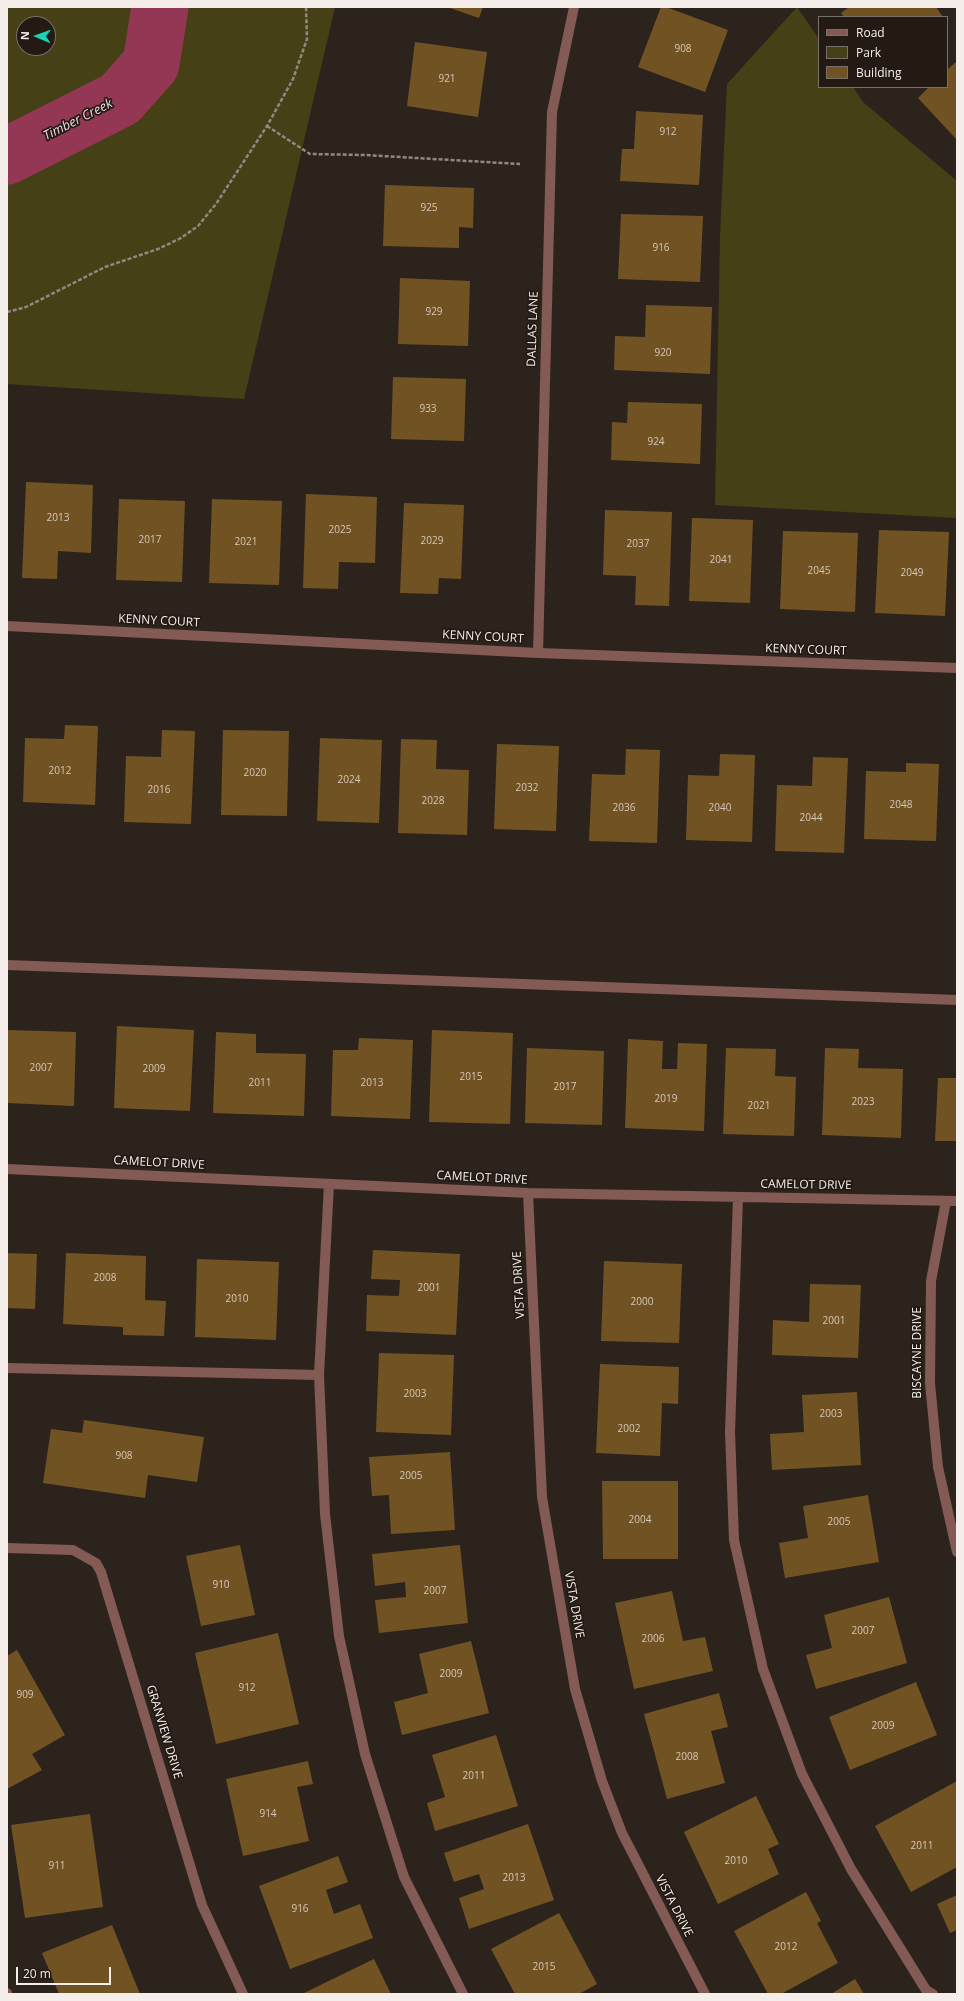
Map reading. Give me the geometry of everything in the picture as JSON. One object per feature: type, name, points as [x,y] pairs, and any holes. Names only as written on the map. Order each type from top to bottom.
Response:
[{"type":"street","name":"DALLAS LANE","points":[[538,653],[552,112],[574,7]]},
{"type":"street","name":"KENNY COURT","points":[[7,626],[538,653],[957,668]]},
{"type":"street","points":[[7,965],[957,1000]]},
{"type":"street","name":"CAMELOT DRIVE","points":[[7,1169],[528,1193],[957,1201]]},
{"type":"street","points":[[329,1184],[320,1375],[325,1514],[339,1636],[365,1754],[404,1877],[463,1994]]},
{"type":"street","name":"VISTA DRIVE","points":[[528,1193],[542,1497],[575,1689],[602,1781],[622,1833],[705,1994]]},
{"type":"street","points":[[738,1197],[730,1432],[734,1540],[763,1669],[802,1774],[851,1869],[926,1990],[933,1994]]},
{"type":"street","name":"BISCAYNE DRIVE","points":[[946,1201],[932,1281],[930,1383],[938,1467],[957,1552]]},
{"type":"street","points":[[7,1368],[320,1375]]},
{"type":"street","name":"GRANVIEW DRIVE","points":[[7,1548],[73,1550],[96,1562],[101,1572],[202,1905],[242,1994]]},
{"type":"path","points":[[7,312],[26,307],[105,267],[158,249],[182,238],[198,226],[216,204],[267,126],[293,79],[302,57],[307,39],[306,7]]},
{"type":"path","points":[[267,126],[310,154],[365,155],[520,164]]},
{"type":"green space","points":[[7,7],[335,7],[244,399],[7,384]]},
{"type":"green space","points":[[797,7],[818,38],[818,88],[854,88],[863,102],[957,181],[957,518],[715,505],[720,236],[727,84]]},
{"type":"building","points":[[447,7],[483,7],[479,18]]},
{"type":"building","points":[[661,7],[666,7],[728,30],[705,92],[638,67]]},
{"type":"building","points":[[849,7],[936,7],[942,16],[843,16],[841,13]]},
{"type":"building","points":[[415,42],[487,52],[478,117],[407,106]]},
{"type":"building","points":[[957,61],[957,140],[918,98],[928,88],[948,88],[948,69]]},
{"type":"building","points":[[636,111],[703,115],[699,185],[620,181],[622,149],[634,149]]},
{"type":"building","points":[[385,185],[474,188],[473,228],[459,227],[459,248],[383,246]]},
{"type":"building","points":[[621,214],[703,216],[700,282],[618,279]]},
{"type":"building","points":[[400,278],[470,281],[468,346],[398,344]]},
{"type":"building","points":[[646,305],[712,307],[710,374],[614,370],[615,336],[645,337]]},
{"type":"building","points":[[393,377],[466,379],[464,441],[391,439]]},
{"type":"building","points":[[628,402],[702,404],[700,464],[611,460],[612,422],[627,423]]},
{"type":"building","points":[[26,482],[93,485],[91,553],[58,551],[57,579],[22,578]]},
{"type":"building","points":[[306,494],[377,497],[375,563],[339,562],[338,589],[303,588]]},
{"type":"building","points":[[119,499],[185,501],[182,582],[116,580]]},
{"type":"building","points":[[212,499],[282,501],[279,585],[209,583]]},
{"type":"building","points":[[404,503],[464,505],[461,579],[439,578],[438,594],[400,593]]},
{"type":"building","points":[[605,510],[672,512],[669,606],[635,605],[636,576],[603,575]]},
{"type":"building","points":[[692,518],[753,520],[750,603],[689,601]]},
{"type":"building","points":[[879,530],[949,532],[945,616],[875,613]]},
{"type":"building","points":[[783,531],[858,533],[855,612],[780,609]]},
{"type":"building","points":[[65,725],[98,726],[95,805],[23,802],[25,738],[64,739]]},
{"type":"building","points":[[162,730],[195,731],[191,824],[124,822],[126,756],[161,757]]},
{"type":"building","points":[[223,730],[289,731],[287,816],[221,815]]},
{"type":"building","points":[[320,738],[382,740],[379,823],[317,821]]},
{"type":"building","points":[[401,739],[437,740],[436,769],[469,770],[467,835],[398,833]]},
{"type":"building","points":[[497,744],[559,746],[556,831],[494,829]]},
{"type":"building","points":[[626,749],[660,750],[657,843],[589,841],[592,774],[625,775]]},
{"type":"building","points":[[720,754],[755,755],[752,842],[686,840],[688,775],[719,776]]},
{"type":"building","points":[[813,757],[848,758],[844,853],[775,851],[777,785],[812,786]]},
{"type":"building","points":[[906,763],[939,764],[936,841],[864,839],[866,771],[906,772]]},
{"type":"building","points":[[117,1026],[194,1030],[190,1111],[114,1108]]},
{"type":"building","points":[[7,1030],[76,1032],[74,1106],[7,1103]]},
{"type":"building","points":[[432,1030],[513,1033],[510,1124],[429,1122]]},
{"type":"building","points":[[216,1032],[256,1034],[256,1053],[306,1054],[304,1116],[213,1113]]},
{"type":"building","points":[[359,1038],[413,1040],[410,1119],[331,1116],[333,1050],[358,1050]]},
{"type":"building","points":[[628,1039],[663,1041],[662,1069],[677,1069],[678,1043],[707,1044],[704,1131],[625,1128]]},
{"type":"building","points":[[527,1048],[604,1051],[602,1125],[525,1123]]},
{"type":"building","points":[[726,1048],[776,1049],[775,1076],[796,1077],[794,1136],[723,1134]]},
{"type":"building","points":[[825,1048],[859,1049],[858,1068],[903,1069],[901,1138],[822,1135]]},
{"type":"building","points":[[938,1078],[957,1078],[957,1141],[935,1141]]},
{"type":"building","points":[[373,1250],[460,1254],[456,1335],[366,1331],[367,1295],[399,1296],[400,1280],[371,1279]]},
{"type":"building","points":[[7,1253],[37,1254],[35,1309],[7,1308]]},
{"type":"building","points":[[66,1253],[146,1256],[145,1300],[166,1301],[164,1336],[123,1335],[123,1327],[63,1324]]},
{"type":"building","points":[[197,1259],[279,1262],[276,1340],[195,1337]]},
{"type":"building","points":[[604,1261],[682,1264],[679,1343],[601,1341]]},
{"type":"building","points":[[810,1284],[861,1285],[858,1358],[772,1355],[773,1320],[809,1322]]},
{"type":"building","points":[[379,1353],[454,1355],[451,1435],[376,1432]]},
{"type":"building","points":[[600,1364],[679,1367],[678,1404],[662,1403],[660,1456],[596,1453]]},
{"type":"building","points":[[857,1392],[861,1465],[772,1470],[770,1434],[804,1432],[802,1395]]},
{"type":"building","points":[[84,1420],[204,1437],[197,1482],[148,1475],[145,1498],[43,1483],[51,1429],[82,1433]]},
{"type":"building","points":[[450,1452],[455,1530],[391,1534],[389,1495],[372,1496],[369,1457]]},
{"type":"building","points":[[602,1481],[678,1481],[678,1559],[603,1559]]},
{"type":"building","points":[[868,1495],[879,1562],[785,1578],[779,1543],[808,1538],[803,1506]]},
{"type":"building","points":[[240,1545],[255,1615],[201,1626],[186,1556]]},
{"type":"building","points":[[460,1545],[468,1623],[379,1633],[375,1600],[406,1597],[405,1582],[375,1586],[372,1554]]},
{"type":"building","points":[[672,1591],[683,1641],[705,1637],[713,1671],[634,1689],[615,1603]]},
{"type":"building","points":[[889,1597],[907,1663],[816,1689],[806,1655],[832,1648],[824,1615]]},
{"type":"building","points":[[278,1633],[299,1724],[216,1744],[195,1653]]},
{"type":"building","points":[[471,1641],[489,1713],[402,1735],[394,1702],[428,1693],[419,1654]]},
{"type":"building","points":[[17,1650],[65,1735],[32,1754],[42,1770],[7,1789],[7,1656]]},
{"type":"building","points":[[916,1682],[937,1735],[850,1770],[829,1717]]},
{"type":"building","points":[[719,1693],[728,1727],[711,1731],[725,1783],[667,1799],[644,1714]]},
{"type":"building","points":[[496,1735],[518,1806],[435,1831],[427,1803],[445,1797],[432,1755]]},
{"type":"building","points":[[308,1761],[313,1784],[297,1787],[309,1841],[243,1856],[226,1779]]},
{"type":"building","points":[[957,1781],[957,1867],[911,1892],[875,1826]]},
{"type":"building","points":[[756,1796],[779,1844],[768,1849],[779,1874],[718,1904],[684,1832]]},
{"type":"building","points":[[90,1814],[103,1907],[25,1918],[11,1825]]},
{"type":"building","points":[[528,1824],[554,1900],[469,1929],[459,1898],[484,1889],[479,1874],[454,1882],[444,1853]]},
{"type":"building","points":[[338,1856],[348,1882],[326,1890],[334,1914],[360,1904],[373,1938],[290,1969],[259,1886]]},
{"type":"building","points":[[806,1892],[821,1921],[817,1923],[838,1963],[781,1994],[768,1994],[734,1931]]},
{"type":"building","points":[[957,1895],[957,1930],[950,1933],[937,1904]]},
{"type":"building","points":[[559,1913],[597,1984],[579,1994],[515,1994],[491,1949]]},
{"type":"building","points":[[112,1925],[140,1994],[59,1994],[42,1953]]},
{"type":"building","points":[[374,1959],[391,1994],[302,1994]]},
{"type":"building","points":[[855,1979],[864,1994],[831,1994]]},
{"type":"waterway","name":"Timber Creek","points":[[7,156],[120,99],[151,64],[160,7]]}]
